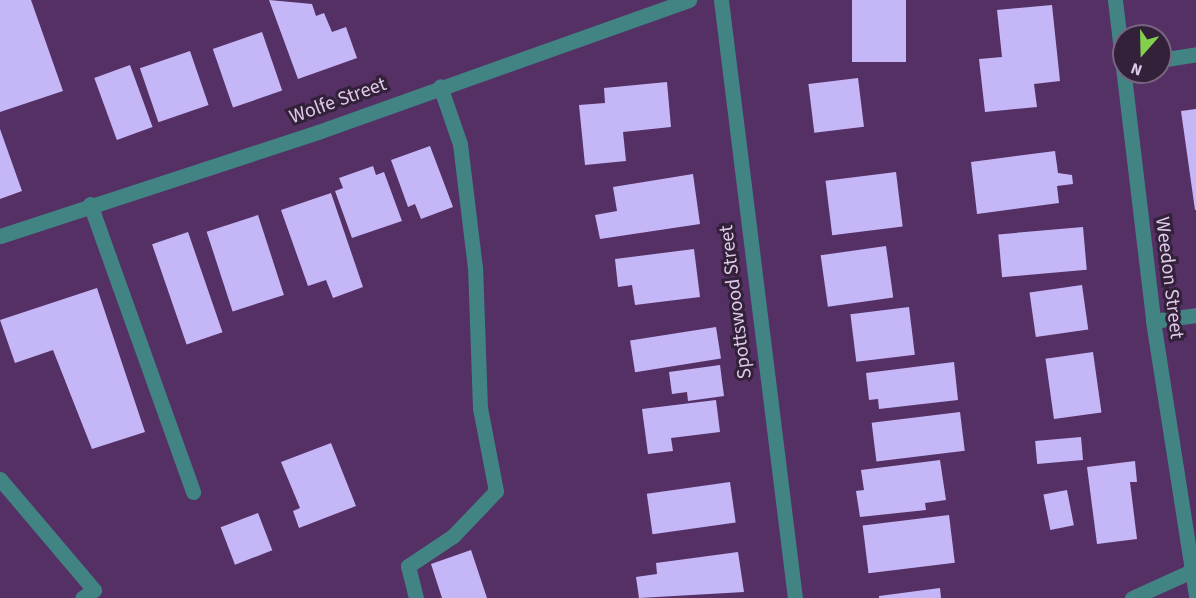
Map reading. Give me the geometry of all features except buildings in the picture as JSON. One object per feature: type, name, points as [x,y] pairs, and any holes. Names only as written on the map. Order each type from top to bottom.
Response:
[{"type":"street","name":"Wolfe Street","points":[[0,236],[689,0]]},
{"type":"street","name":"Spottswood Street","points":[[721,0],[795,598]]},
{"type":"street","name":"Weedon Street","points":[[1115,0],[1118,24]]},
{"type":"street","points":[[1172,58],[1196,54]]},
{"type":"street","name":"Weedon Street","points":[[1125,84],[1153,321],[1194,569],[1196,597]]},
{"type":"street","points":[[416,598],[408,566],[453,536],[496,491],[480,408],[475,268],[460,144],[440,86]]},
{"type":"street","points":[[90,204],[193,492]]},
{"type":"street","points":[[1153,321],[1196,315]]},
{"type":"street","points":[[0,479],[94,590],[82,598]]},
{"type":"street","points":[[1132,598],[1194,569]]}]
